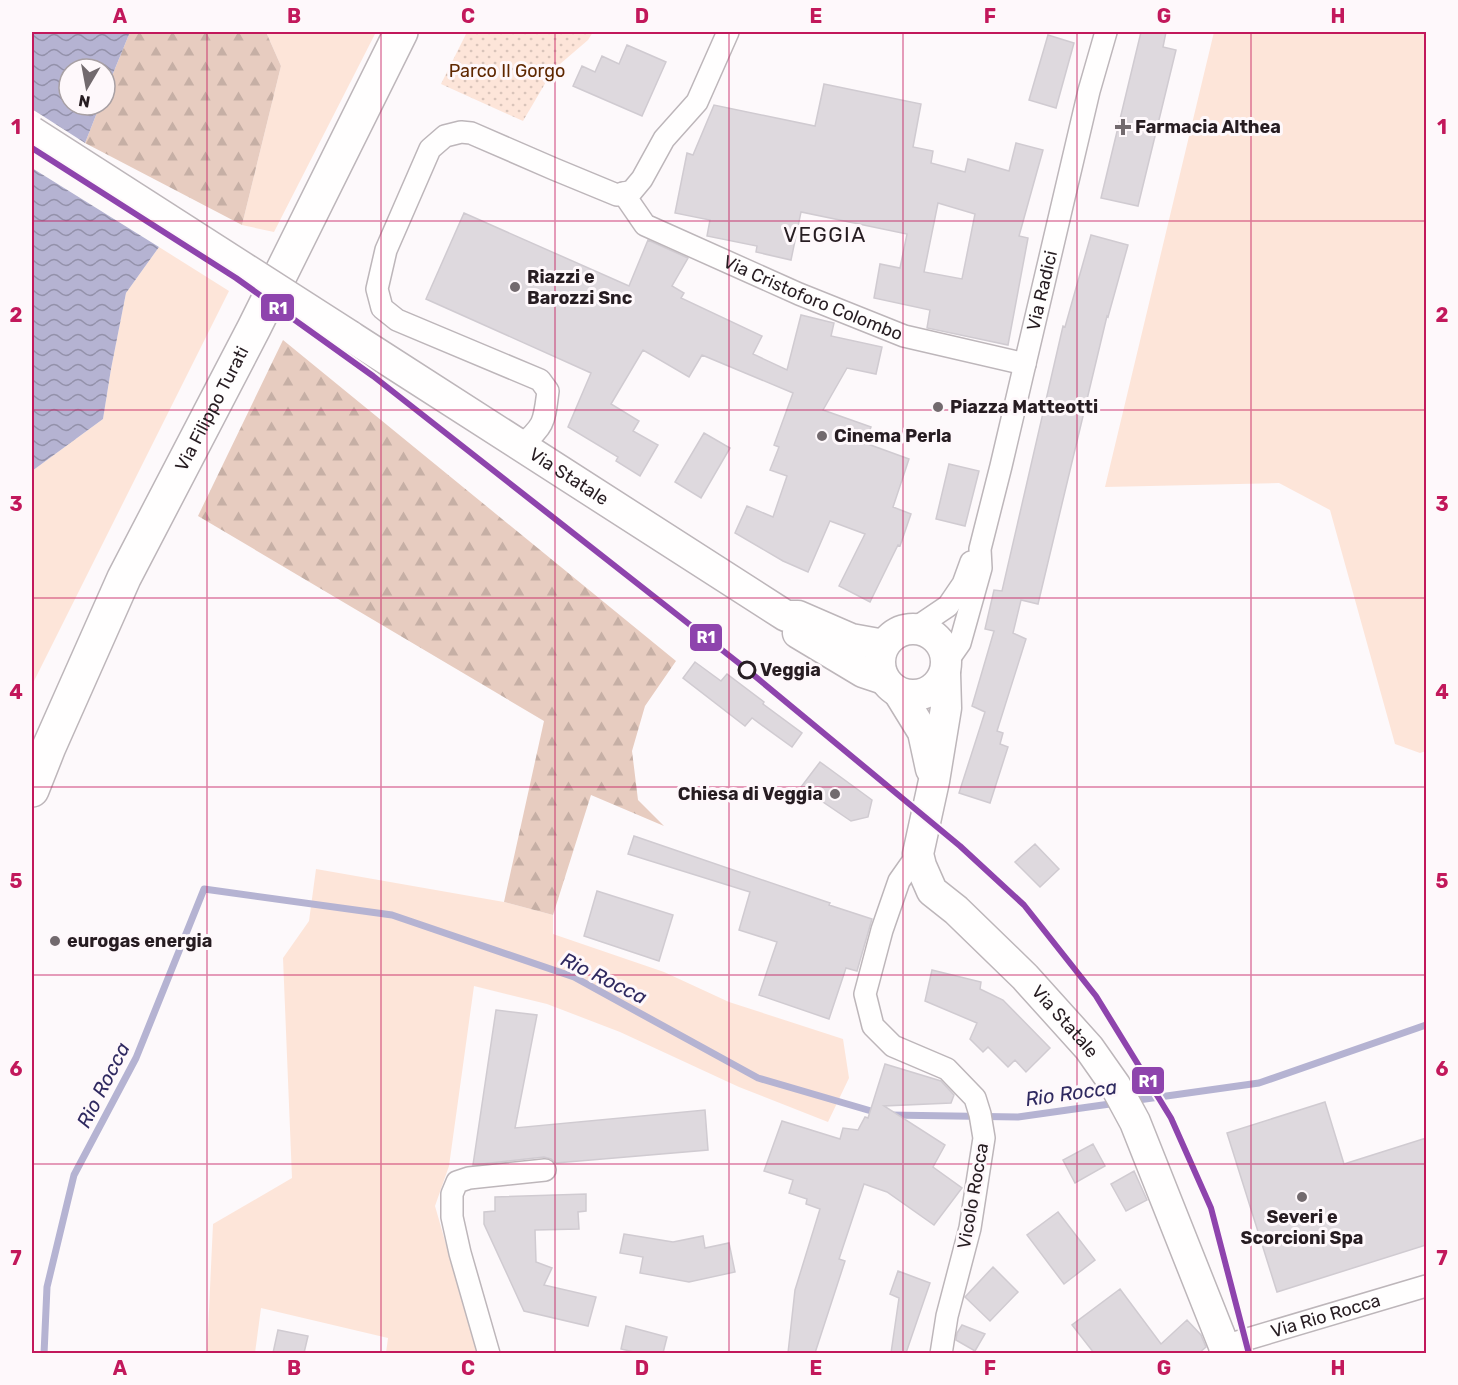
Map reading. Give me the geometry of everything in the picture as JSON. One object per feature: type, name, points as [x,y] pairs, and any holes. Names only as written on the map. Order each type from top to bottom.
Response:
[{"type":"main road","name":"Via Filippo Turati","points":[[32,790],[53,737],[124,578],[254,328],[401,32]]},
{"type":"street","points":[[521,446],[536,433],[544,419],[548,391],[540,380],[397,320],[382,308],[377,289],[386,250],[430,149],[445,136],[461,132],[471,133],[617,195],[632,191],[642,179],[664,140],[697,102],[728,32]]},
{"type":"street","name":"Via Radici","points":[[980,549],[1089,91],[1106,32]]},
{"type":"street","name":"Via Statale","points":[[32,132],[786,616],[798,616],[851,639],[884,645]]},
{"type":"street","name":"Via Cristoforo Colombo","points":[[623,193],[645,225],[799,294],[904,336],[1025,364]]},
{"type":"street","points":[[914,629],[948,606],[963,584],[970,564],[980,549]]},
{"type":"street","points":[[945,668],[960,643],[981,568],[980,549]]},
{"type":"street","name":"Via Statale","points":[[786,616],[791,628],[862,672],[909,696],[921,695],[931,690],[939,683],[945,668]]},
{"type":"street","points":[[918,854],[934,781],[946,708],[945,653],[933,636],[925,631],[905,630],[890,638],[884,645],[881,653],[881,671],[923,732],[934,781]]},
{"type":"street","name":"Via Statale","points":[[918,854],[932,891],[956,910],[1025,977],[1089,1048],[1115,1085],[1135,1122],[1225,1350]]},
{"type":"street","name":"Vicolo Rocca","points":[[918,854],[899,881],[882,930],[865,994],[873,1026],[893,1046],[947,1069],[975,1098],[980,1114],[984,1138],[970,1228],[947,1316],[941,1353]]},
{"type":"street","points":[[489,1353],[460,1253],[452,1217],[452,1194],[458,1182],[469,1178],[545,1170]]},
{"type":"street","name":"Via Rio Rocca","points":[[1225,1350],[1245,1339],[1426,1286]]},
{"type":"green space","points":[[130,32],[266,32],[281,66],[242,225],[85,143],[95,117],[117,117],[117,64]]},
{"type":"green space","points":[[266,32],[376,32],[274,232],[242,225],[281,66]]},
{"type":"green space","name":"Parco Il Gorgo","points":[[467,32],[593,32],[588,40],[553,70],[523,121],[441,84]]},
{"type":"green space","points":[[1214,32],[1426,32],[1426,751],[1420,753],[1395,744],[1330,510],[1279,483],[1105,487]]},
{"type":"green space","points":[[159,247],[229,291],[32,685],[32,471],[103,419],[126,293]]},
{"type":"green space","points":[[283,340],[676,661],[645,706],[632,751],[638,800],[664,826],[591,795],[553,915],[504,902],[544,721],[198,516]]},
{"type":"green space","points":[[316,869],[504,902],[553,915],[553,934],[664,972],[729,1002],[843,1039],[849,1078],[828,1122],[739,1087],[620,1032],[547,1004],[474,986],[449,1166],[435,1206],[477,1353],[386,1353],[388,1338],[261,1308],[255,1353],[207,1353],[213,1224],[292,1178],[283,958],[309,921]]},
{"type":"water","points":[[32,32],[130,32],[117,64],[117,57],[57,57],[57,117],[95,117],[85,143],[32,109]]},
{"type":"water","points":[[32,168],[159,247],[126,293],[103,419],[32,471]]},
{"type":"building","points":[[1141,32],[1166,32],[1163,47],[1176,50],[1138,206],[1101,198]]},
{"type":"building","points":[[1048,35],[1074,43],[1056,108],[1029,100]]},
{"type":"building","points":[[627,45],[666,62],[642,116],[573,86],[582,66],[595,72],[602,56],[619,64]]},
{"type":"building","points":[[824,84],[921,104],[913,147],[933,151],[931,163],[965,172],[968,159],[1009,171],[1016,143],[1043,150],[1019,236],[1028,238],[1008,345],[927,328],[930,310],[874,298],[880,264],[900,268],[907,234],[801,212],[791,260],[756,252],[757,246],[707,236],[710,220],[675,213],[687,153],[693,155],[714,105],[815,126]],"holes":[[[938,203],[975,214],[962,279],[924,272]]]},
{"type":"building","points":[[464,213],[629,286],[648,240],[688,258],[672,286],[684,293],[681,298],[762,336],[753,354],[787,370],[801,315],[834,323],[831,336],[882,347],[876,374],[847,368],[823,410],[871,427],[865,443],[909,459],[893,507],[911,514],[900,546],[898,545],[870,602],[839,586],[865,534],[830,521],[808,572],[783,561],[735,533],[747,506],[773,517],[787,476],[770,470],[779,447],[774,445],[793,393],[702,355],[689,377],[643,350],[611,404],[639,421],[633,431],[658,445],[640,476],[616,461],[618,457],[568,427],[591,373],[426,299]]},
{"type":"building","points":[[1091,235],[1128,245],[1107,316],[1038,604],[1021,600],[1013,633],[1026,639],[997,731],[1003,733],[1000,744],[1008,747],[990,803],[959,793],[985,712],[972,706],[994,631],[985,629],[994,590],[1002,591],[1063,326],[1065,327]]},
{"type":"building","points":[[704,433],[730,448],[701,498],[675,482]]},
{"type":"building","points":[[949,464],[979,471],[965,526],[936,519]]},
{"type":"building","points":[[695,662],[721,681],[727,674],[802,733],[792,747],[752,718],[745,726],[683,678]]},
{"type":"building","name":"Chiesa di Veggia","points":[[820,762],[872,800],[868,817],[851,821],[801,787]]},
{"type":"building","points":[[634,836],[872,919],[857,971],[846,968],[829,1019],[759,995],[777,942],[739,930],[750,892],[628,854]]},
{"type":"building","points":[[1035,844],[1059,869],[1040,887],[1015,862]]},
{"type":"building","points":[[597,891],[673,915],[659,961],[584,936]]},
{"type":"building","points":[[932,970],[981,982],[980,989],[1003,1000],[1050,1048],[1026,1072],[1015,1060],[1008,1067],[988,1047],[983,1052],[970,1039],[977,1023],[925,1001]]},
{"type":"building","points":[[496,1010],[537,1015],[515,1128],[705,1110],[708,1150],[556,1163],[544,1157],[473,1165]]},
{"type":"building","points":[[885,1064],[941,1081],[954,1095],[951,1103],[884,1106],[945,1145],[933,1167],[962,1188],[934,1225],[887,1192],[864,1184],[839,1259],[845,1261],[815,1353],[788,1353],[795,1290],[820,1209],[806,1204],[807,1199],[789,1193],[793,1180],[764,1171],[782,1121],[840,1139],[843,1128],[858,1130],[865,1117],[868,1118]]},
{"type":"building","points":[[1325,1102],[1344,1164],[1426,1138],[1426,1245],[1277,1292],[1227,1133]]},
{"type":"building","points":[[1093,1144],[1105,1166],[1075,1183],[1063,1160]]},
{"type":"building","points":[[1134,1171],[1147,1200],[1126,1211],[1111,1184]]},
{"type":"building","points":[[586,1194],[586,1211],[578,1212],[579,1229],[535,1230],[536,1262],[552,1268],[544,1285],[596,1297],[588,1326],[524,1311],[484,1224],[484,1212],[495,1211],[495,1197]]},
{"type":"building","points":[[1058,1212],[1095,1260],[1064,1284],[1027,1235]]},
{"type":"building","points":[[624,1234],[673,1242],[703,1236],[705,1248],[729,1243],[735,1272],[689,1282],[640,1273],[643,1257],[620,1253]]},
{"type":"building","points":[[993,1267],[1018,1292],[990,1321],[965,1297]]},
{"type":"building","points":[[898,1271],[930,1283],[906,1353],[891,1353],[899,1298],[890,1294]]},
{"type":"building","points":[[1120,1289],[1161,1344],[1187,1320],[1201,1335],[1206,1347],[1199,1353],[1094,1353],[1072,1325]]},
{"type":"building","points":[[962,1325],[985,1334],[975,1351],[956,1340]]},
{"type":"building","points":[[626,1326],[667,1337],[663,1353],[638,1353],[621,1349]]},
{"type":"building","points":[[278,1330],[308,1336],[304,1353],[273,1353]]},
{"type":"waterway","name":"Rio Rocca","points":[[44,1354],[47,1287],[74,1175],[136,1058],[204,889],[392,915],[574,977],[758,1078],[878,1113]]},
{"type":"waterway","name":"Rio Rocca","points":[[1131,1101],[1259,1083],[1426,1025]]},
{"type":"waterway","name":"Rio Rocca","points":[[889,1115],[1018,1117],[1117,1103]]},
{"type":"transit line","name":"R1","points":[[32,148],[236,278],[373,376],[745,668],[960,846],[1024,905],[1096,996],[1171,1118],[1211,1208],[1249,1354]]},
{"type":"place","name":"Farmacia Althea","points":[[1123,127]]},
{"type":"place","name":"Riazzi e Barozzi Snc","points":[[515,287]]},
{"type":"place","name":"Piazza Matteotti","points":[[938,407]]},
{"type":"place","name":"Cinema Perla","points":[[822,436]]},
{"type":"place","name":"Veggia","points":[[747,670]]},
{"type":"place","name":"Chiesa di Veggia","points":[[835,794]]},
{"type":"place","name":"eurogas energia","points":[[55,941]]},
{"type":"place","name":"Severi e Scorcioni Spa","points":[[1302,1197]]},
{"type":"district","name":"VEGGIA","points":[[825,235]]}]
